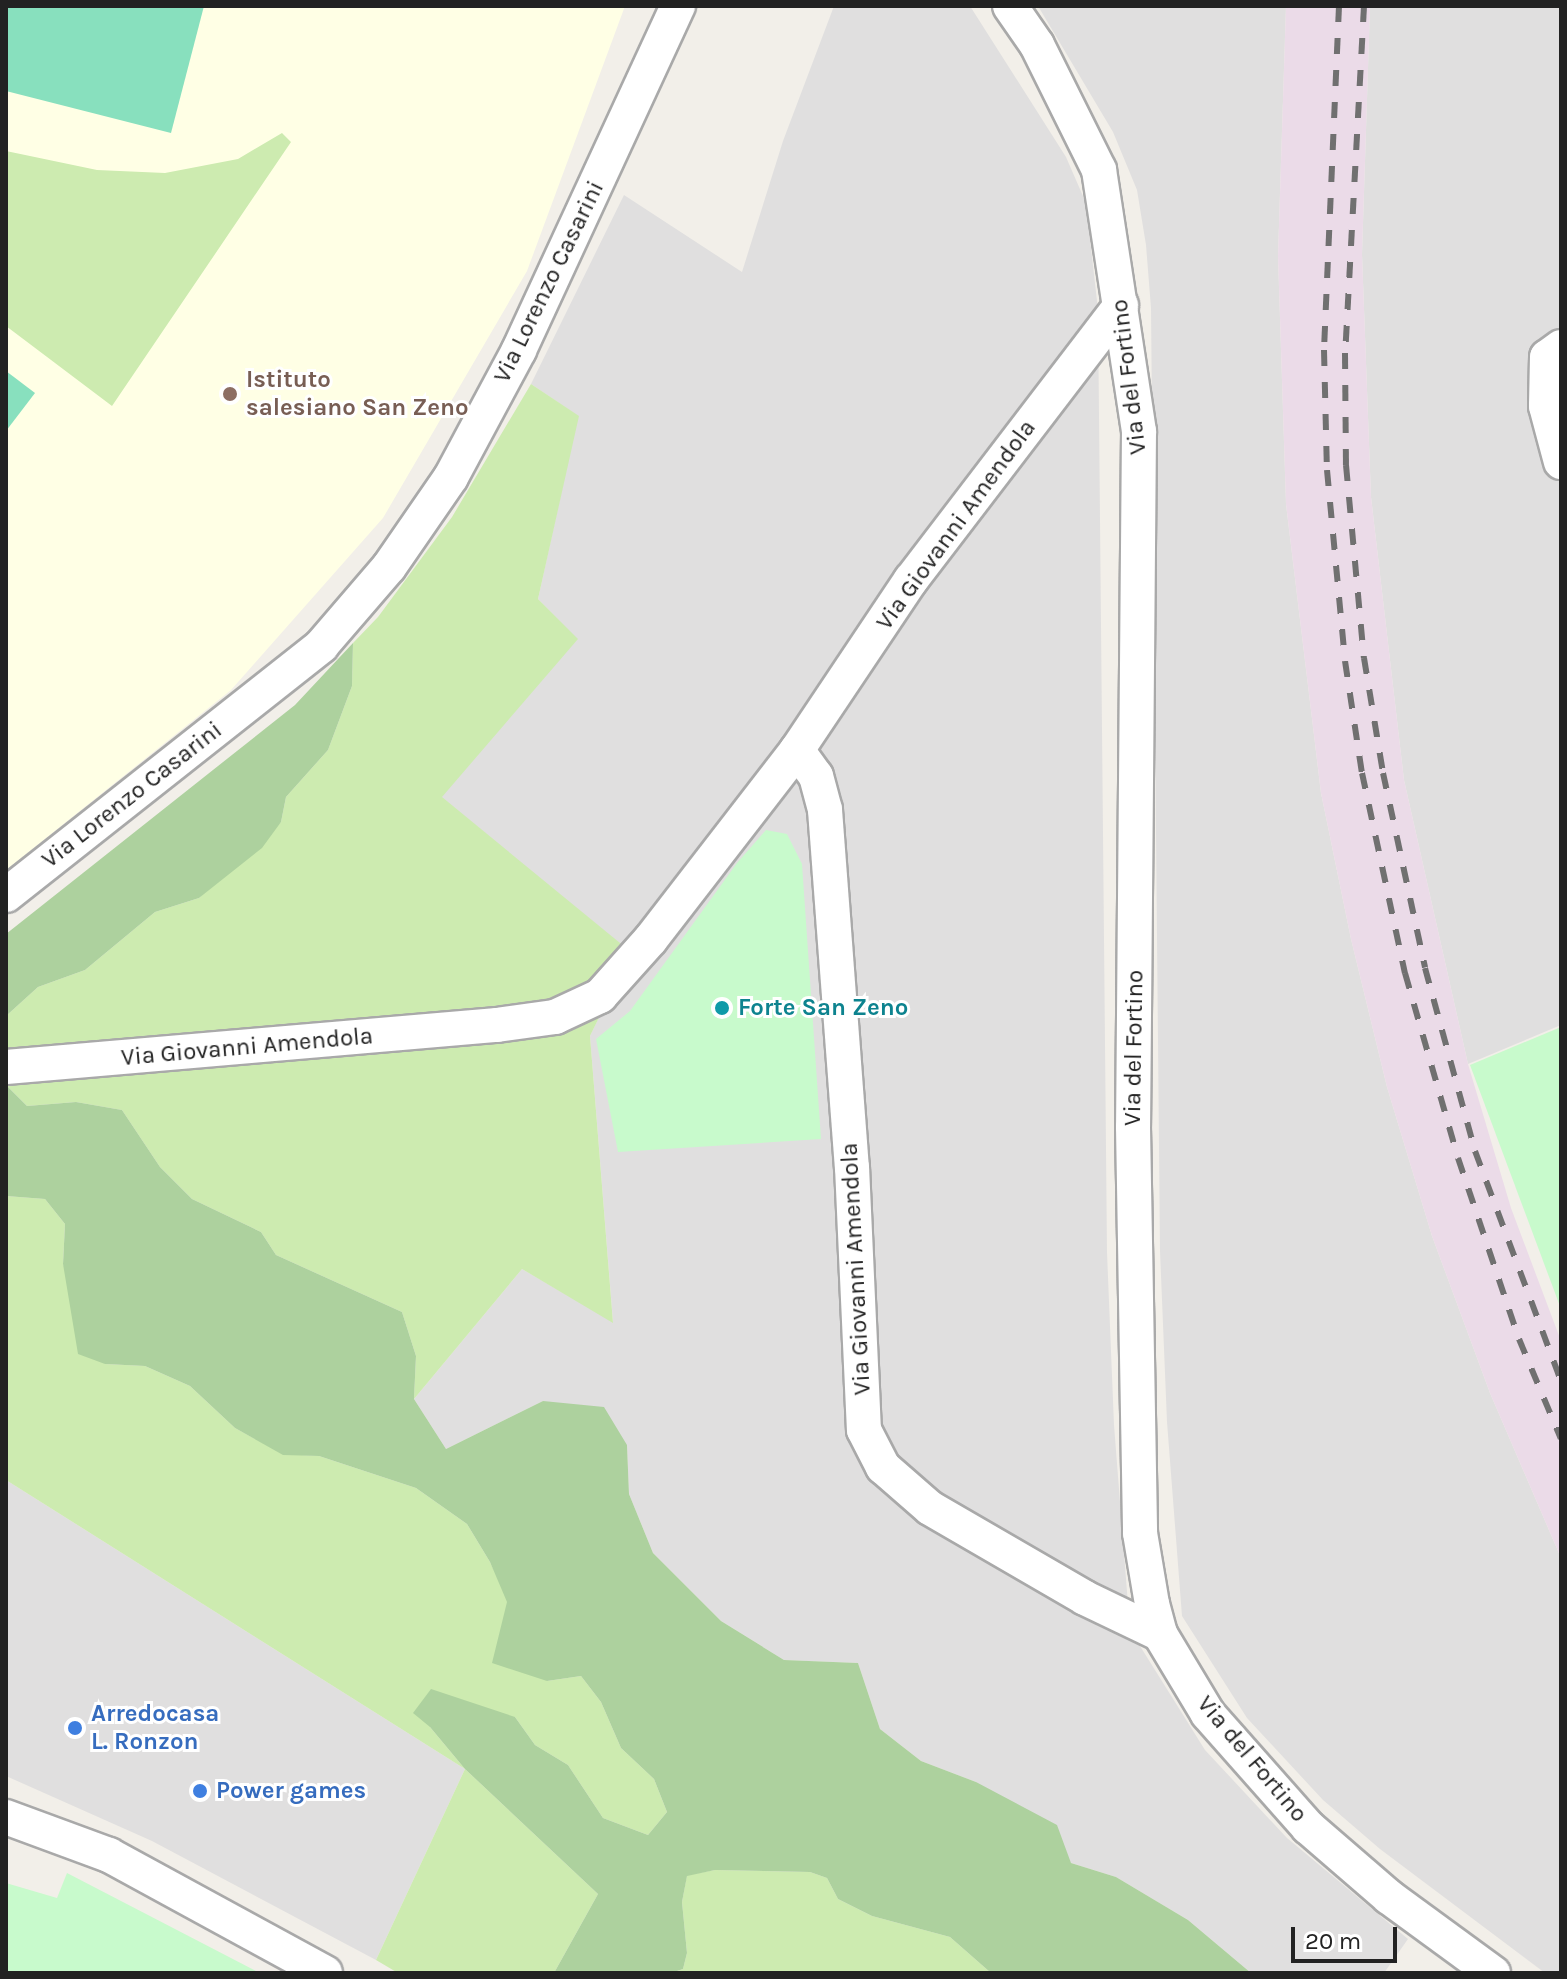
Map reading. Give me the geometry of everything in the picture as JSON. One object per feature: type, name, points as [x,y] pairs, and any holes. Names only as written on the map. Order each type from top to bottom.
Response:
[{"type":"street","name":"Via Lorenzo Casarini","points":[[6,895],[321,646],[389,567],[451,477],[519,350],[678,6]]},
{"type":"street","name":"Via del Fortino","points":[[1010,6],[1037,45],[1099,170],[1139,431],[1133,1127],[1140,1533],[1160,1634],[1208,1714],[1308,1827],[1389,1897],[1493,1973]]},
{"type":"street","name":"Via Giovanni Amendola","points":[[6,1067],[414,1034],[555,1017],[600,996],[651,939],[797,750],[911,580],[1121,305]]},
{"type":"street","points":[[1561,347],[1547,357],[1546,406],[1561,462]]},
{"type":"street","name":"Via Giovanni Amendola","points":[[797,750],[816,776],[825,810],[852,1167],[864,1430],[883,1467],[930,1508],[1085,1598],[1160,1634]]},
{"type":"street","points":[[6,1817],[109,1855],[325,1973]]},
{"type":"shaded area","name":"Istituto salesiano San Zeno","points":[[6,6],[625,6],[527,271],[383,518],[231,690],[6,870]]},
{"type":"shaded area","points":[[834,6],[970,6],[1066,157],[1086,203],[1098,310],[1107,1252],[1114,1425],[1130,1630],[1205,1750],[1287,1838],[1408,1939],[1384,1973],[1251,1973],[1188,1920],[1116,1877],[1071,1863],[976,1782],[921,1761],[880,1729],[858,1663],[784,1660],[721,1621],[653,1553],[629,1494],[627,1445],[543,1401],[446,1449],[414,1399],[522,1269],[613,1322],[590,1036],[630,952],[441,797],[577,639],[538,599],[578,416],[531,384],[624,195],[742,272],[783,141]]},
{"type":"shaded area","points":[[1038,6],[1286,6],[1278,256],[1286,504],[1321,793],[1351,939],[1387,1087],[1432,1236],[1490,1393],[1561,1558],[1561,1973],[1545,1973],[1380,1849],[1323,1800],[1247,1718],[1182,1616],[1167,1422],[1160,1251],[1151,308],[1146,245],[1137,190],[1113,132]]},
{"type":"shaded area","points":[[1286,6],[1370,6],[1362,254],[1371,497],[1404,780],[1468,1064],[1511,1208],[1561,1341],[1561,1558],[1490,1393],[1432,1236],[1387,1087],[1351,939],[1321,793],[1286,504],[1278,256]]},
{"type":"shaded area","points":[[1370,6],[1561,6],[1561,1025],[1468,1064],[1404,780],[1371,497],[1362,254]]},
{"type":"shaded area","points":[[6,1480],[465,1769],[376,1960],[152,1841],[6,1776]]},
{"type":"green space","points":[[6,6],[204,6],[171,133],[6,91]]},
{"type":"green space","points":[[282,133],[291,142],[112,406],[6,326],[6,151],[97,170],[165,173],[238,159]]},
{"type":"green space","points":[[6,371],[35,393],[6,431]]},
{"type":"green space","points":[[531,384],[579,416],[538,599],[578,639],[442,797],[631,952],[590,1036],[613,1323],[522,1269],[414,1399],[416,1356],[402,1312],[276,1255],[261,1232],[192,1199],[160,1167],[122,1110],[76,1102],[27,1106],[6,1085],[6,1016],[38,987],[85,970],[155,912],[199,898],[281,822],[286,797],[328,750],[352,686],[353,643],[378,617],[452,517]]},
{"type":"green space","points":[[353,643],[352,686],[328,750],[286,797],[281,822],[262,848],[199,898],[155,912],[85,970],[38,987],[6,1016],[6,934],[295,705]]},
{"type":"green space","points":[[766,830],[787,834],[802,864],[821,1139],[618,1152],[596,1039],[630,1011],[737,863]]},
{"type":"green space","points":[[1561,1027],[1561,1309],[1470,1065]]},
{"type":"green space","points":[[6,1085],[27,1106],[76,1102],[122,1110],[160,1167],[192,1199],[261,1232],[276,1255],[402,1312],[416,1356],[414,1399],[446,1449],[543,1401],[604,1407],[627,1445],[629,1494],[653,1553],[721,1621],[784,1660],[858,1663],[880,1729],[921,1761],[976,1782],[1057,1825],[1071,1863],[1116,1877],[1188,1920],[1251,1973],[991,1973],[950,1937],[872,1916],[838,1899],[827,1878],[810,1872],[715,1870],[687,1876],[682,1902],[687,1953],[683,1969],[671,1973],[554,1973],[598,1894],[465,1769],[430,1727],[413,1713],[431,1689],[515,1717],[535,1745],[568,1765],[603,1818],[648,1835],[667,1812],[654,1779],[621,1748],[601,1702],[581,1676],[547,1681],[492,1663],[507,1602],[490,1562],[467,1524],[416,1488],[319,1456],[283,1455],[235,1428],[190,1386],[145,1366],[105,1364],[78,1354],[63,1264],[65,1224],[45,1199],[6,1196]]},
{"type":"green space","points":[[6,1196],[45,1199],[65,1224],[63,1264],[105,1364],[145,1366],[190,1386],[235,1428],[283,1454],[319,1456],[416,1488],[467,1524],[490,1562],[547,1681],[581,1676],[601,1702],[621,1748],[654,1779],[667,1812],[648,1835],[603,1818],[568,1765],[535,1745],[515,1717],[430,1727],[465,1769],[6,1480]]},
{"type":"green space","points":[[465,1769],[598,1894],[554,1973],[398,1973],[376,1960]]},
{"type":"green space","points":[[715,1870],[810,1872],[827,1878],[838,1899],[872,1916],[950,1937],[991,1973],[671,1973],[683,1969],[687,1953],[682,1902],[687,1875]]},
{"type":"green space","points":[[67,1873],[260,1973],[6,1973],[6,1883],[57,1898]]},
{"type":"railway","points":[[1339,6],[1324,350],[1327,470],[1345,661],[1362,773],[1405,973],[1458,1158],[1519,1339],[1561,1439]]},
{"type":"railway","points":[[1364,6],[1345,353],[1346,465],[1364,658],[1383,773],[1425,968],[1475,1151],[1561,1381]]},
{"type":"place","name":"Istituto salesiano San Zeno","points":[[230,394]]},
{"type":"place","name":"Forte San Zeno","points":[[722,1008]]},
{"type":"place","name":"Arredocasa L. Ronzon","points":[[75,1728]]},
{"type":"place","name":"Power games","points":[[200,1791]]}]
